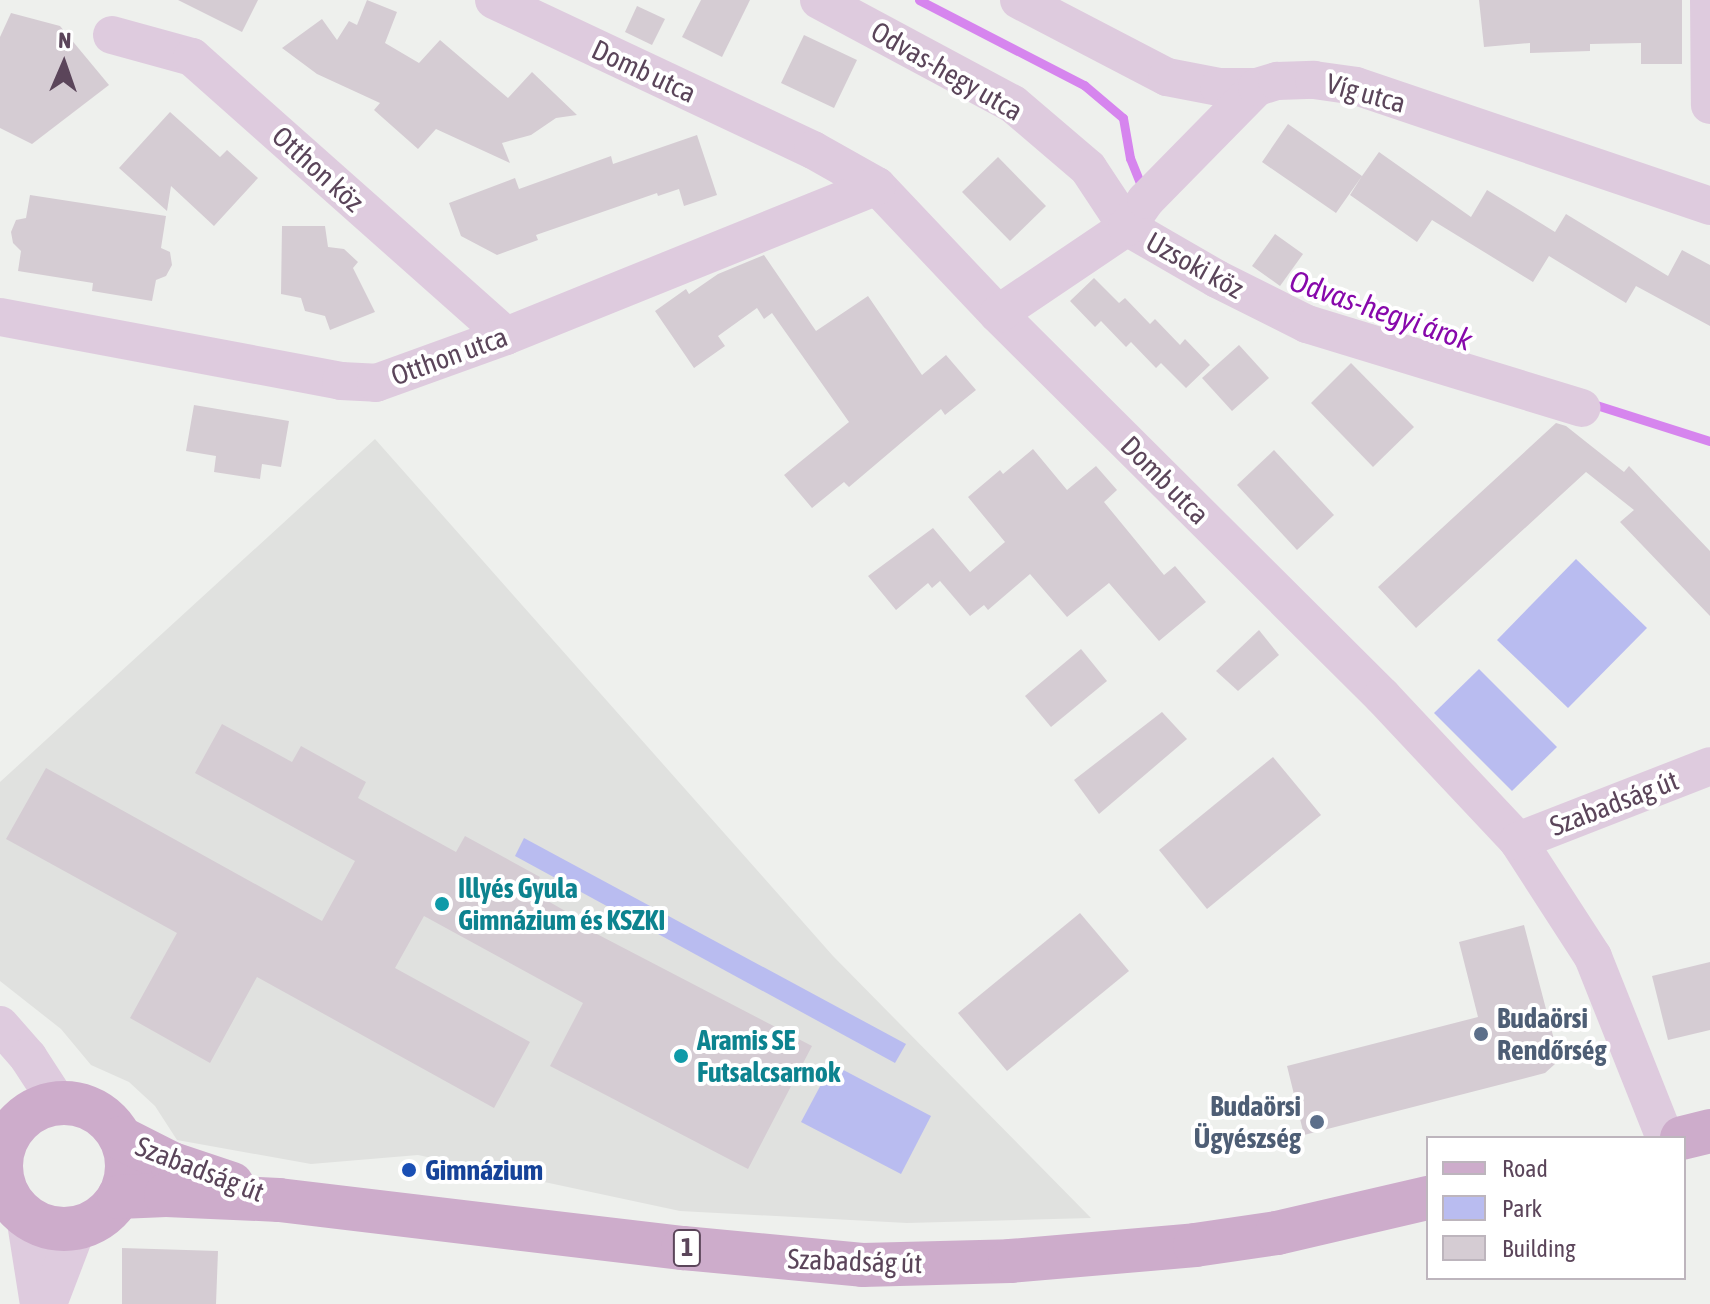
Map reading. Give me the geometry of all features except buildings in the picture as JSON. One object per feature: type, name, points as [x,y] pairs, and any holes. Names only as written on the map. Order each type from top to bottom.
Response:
[{"type":"main road","points":[[58,1103],[9,1125],[1,1168],[10,1198],[48,1227],[77,1228]]},
{"type":"main road","name":"Szabadság út","points":[[58,1103],[75,1103],[109,1122],[121,1138],[127,1158],[126,1178],[119,1197],[108,1212],[77,1228]]},
{"type":"main road","points":[[1686,1137],[1710,1131]]},
{"type":"main road","name":"Szabadság út","points":[[121,1138],[172,1164],[279,1200]]},
{"type":"main road","name":"Szabadság út","points":[[119,1197],[166,1195],[279,1200],[683,1248],[862,1265],[1024,1260],[1195,1245],[1277,1233],[1426,1198]]},
{"type":"street","name":"Domb utca","points":[[494,0],[813,150],[877,186],[998,314],[1382,696],[1518,841],[1593,957],[1664,1136]]},
{"type":"street","name":"Odvas-hegy utca","points":[[819,0],[1013,104],[1088,168],[1127,227]]},
{"type":"street","name":"Víg utca","points":[[1019,0],[1167,77],[1219,87],[1257,87],[1277,81],[1314,80],[1356,86],[1710,206]]},
{"type":"street","points":[[1709,0],[1710,105]]},
{"type":"street","name":"Otthon köz","points":[[112,35],[192,57],[506,336]]},
{"type":"street","points":[[998,314],[1127,227],[1146,200],[1257,87]]},
{"type":"street","name":"Otthon utca","points":[[0,317],[364,383],[401,377],[877,186]]},
{"type":"street","name":"Uzsoki köz","points":[[1127,227],[1217,279],[1307,324],[1581,408]]},
{"type":"street","name":"Szabadság út","points":[[1518,841],[1710,766]]},
{"type":"street","points":[[0,1025],[28,1057],[58,1103]]},
{"type":"street","points":[[10,1198],[39,1304]]},
{"type":"street","points":[[48,1304],[77,1228]]},
{"type":"shaded area","points":[[375,439],[833,956],[1091,1218],[907,1223],[680,1211],[418,1155],[311,1164],[177,1140],[155,1106],[129,1082],[91,1065],[61,1029],[0,981],[0,782]]},
{"type":"green space","points":[[1576,559],[1647,628],[1568,708],[1497,640]]},
{"type":"green space","points":[[1479,669],[1557,747],[1512,791],[1434,713]]},
{"type":"green space","points":[[524,838],[906,1044],[895,1063],[515,856]]},
{"type":"green space","points":[[832,1064],[931,1116],[901,1174],[801,1122]]},
{"type":"waterway","name":"Odvas-hegyi árok","points":[[919,0],[1084,85],[1123,118],[1130,158],[1143,191]]},
{"type":"waterway","name":"Odvas-hegyi árok","points":[[1590,403],[1710,441]]},
{"type":"place","name":"Illyés Gyula Gimnázium és KSZKI","points":[[442,904]]},
{"type":"place","name":"Budaörsi Rendőrség","points":[[1481,1034]]},
{"type":"place","name":"Aramis SE Futsalcsarnok","points":[[681,1056]]},
{"type":"place","name":"Budaörsi Ügyészség","points":[[1317,1122]]},
{"type":"place","name":"Gimnázium","points":[[409,1170]]}]
